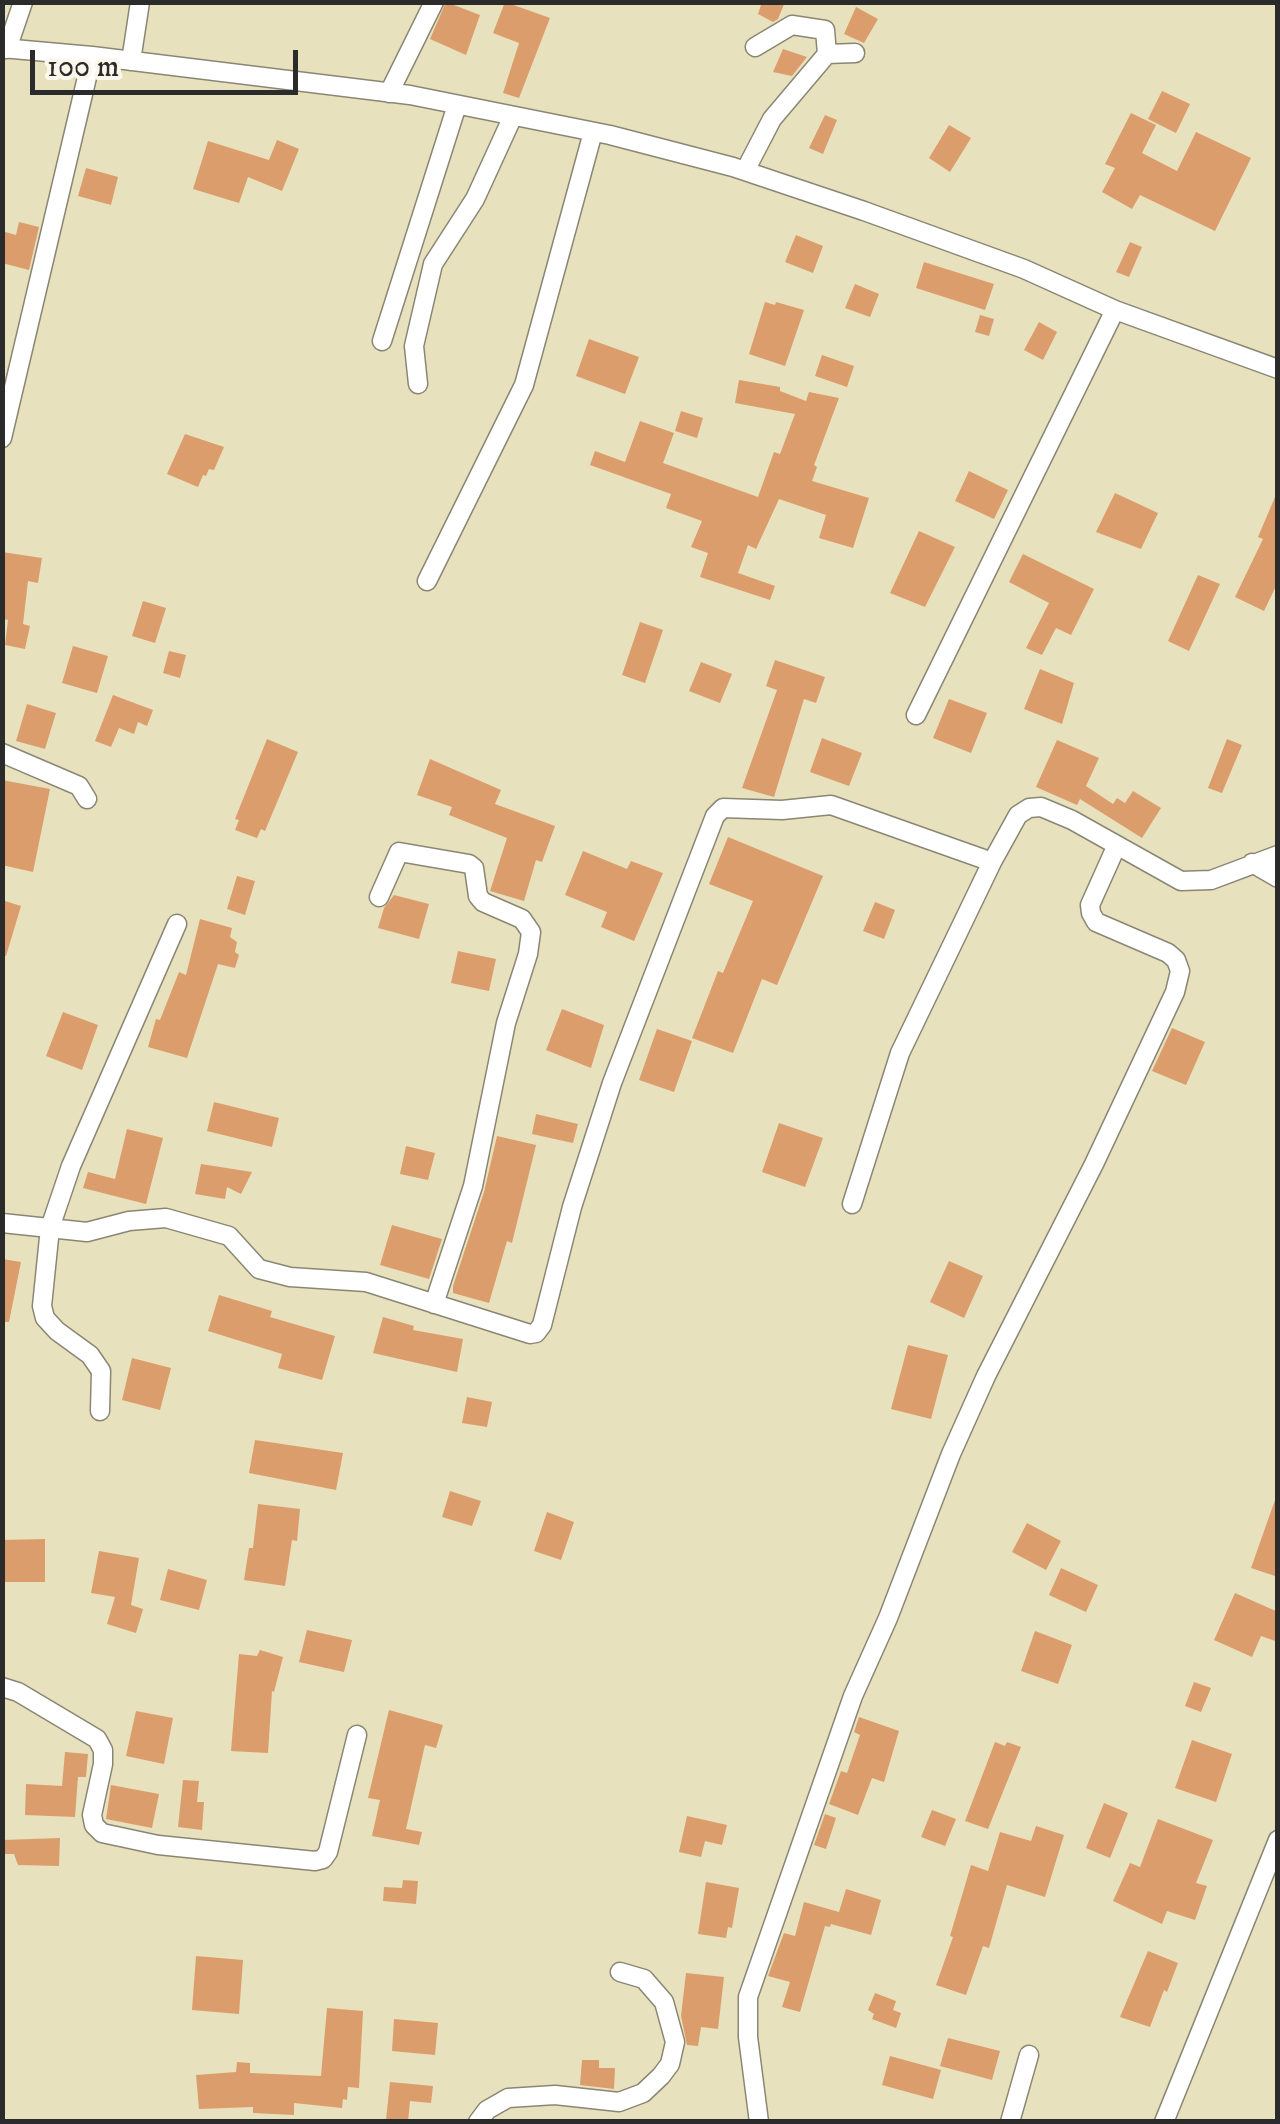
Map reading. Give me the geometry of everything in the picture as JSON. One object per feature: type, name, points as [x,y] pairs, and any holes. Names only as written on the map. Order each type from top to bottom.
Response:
[{"type":"street","points":[[23,2],[4,48],[390,92],[593,132],[744,171],[1024,269],[1116,310],[1278,369]]},
{"type":"street","points":[[131,61],[140,2]]},
{"type":"street","points":[[390,92],[434,2]]},
{"type":"street","points":[[744,171],[772,119],[827,54],[825,30],[792,26],[755,47]]},
{"type":"street","points":[[827,54],[855,54]]},
{"type":"street","points":[[2,438],[92,56]]},
{"type":"street","points":[[382,341],[457,104]]},
{"type":"street","points":[[418,384],[414,346],[434,264],[476,199],[514,116]]},
{"type":"street","points":[[426,580],[524,386],[593,132]]},
{"type":"street","points":[[916,715],[1116,310]]},
{"type":"street","points":[[2,753],[79,786],[87,799]]},
{"type":"street","points":[[2,1223],[87,1232],[129,1221],[166,1218],[229,1236],[260,1269],[290,1277],[366,1282],[536,1333],[542,1326],[572,1207],[612,1083],[715,816],[723,808],[782,810],[831,805],[992,862]]},
{"type":"street","points":[[852,1204],[900,1053],[1018,815],[1029,808],[1041,808],[1072,820],[1181,881],[1211,880],[1278,855]]},
{"type":"street","points":[[759,2122],[748,2037],[748,1997],[853,1696],[888,1618],[950,1454],[1175,992],[1180,971],[1176,960],[1096,922],[1091,913],[1090,904],[1116,847]]},
{"type":"street","points":[[379,897],[399,852],[469,864],[474,868],[478,896],[483,902],[522,919],[531,932],[506,1023],[473,1186],[434,1304]]},
{"type":"street","points":[[1252,863],[1278,878]]},
{"type":"street","points":[[100,1411],[101,1371],[90,1355],[45,1318],[42,1306],[50,1228],[70,1166],[177,924]]},
{"type":"street","points":[[2,1687],[18,1692],[96,1739],[103,1750],[103,1764],[92,1815],[94,1825],[102,1833],[158,1845],[324,1859],[357,1735]]},
{"type":"street","points":[[1164,2122],[1278,1840]]},
{"type":"street","points":[[478,2122],[487,2110],[508,2098],[555,2096],[619,2102],[643,2093],[661,2076],[670,2064],[675,2042],[664,2002],[644,1979],[620,1972]]},
{"type":"street","points":[[1010,2122],[1030,2055]]},
{"type":"building","points":[[446,2],[480,15],[466,55],[430,39]]},
{"type":"building","points":[[505,2],[550,18],[519,98],[503,93],[519,43],[493,33]]},
{"type":"building","points":[[762,2],[785,2],[778,19],[773,22],[758,14]]},
{"type":"building","points":[[856,7],[878,19],[864,43],[844,34]]},
{"type":"building","points":[[783,49],[807,57],[792,76],[773,72]]},
{"type":"building","points":[[1162,91],[1190,104],[1176,133],[1148,119]]},
{"type":"building","points":[[1131,113],[1156,125],[1142,153],[1177,171],[1196,132],[1251,158],[1215,231],[1140,195],[1132,209],[1102,192],[1115,168],[1105,164]]},
{"type":"building","points":[[825,115],[837,120],[823,154],[809,148]]},
{"type":"building","points":[[949,125],[971,138],[950,172],[929,158]]},
{"type":"building","points":[[277,140],[299,149],[282,191],[248,177],[239,203],[193,189],[208,141],[269,160]]},
{"type":"building","points":[[86,168],[118,177],[111,205],[78,196]]},
{"type":"building","points":[[19,222],[39,227],[29,270],[2,263],[2,231],[16,235]]},
{"type":"building","points":[[796,235],[823,246],[813,273],[785,262]]},
{"type":"building","points":[[1130,242],[1142,247],[1129,277],[1116,272]]},
{"type":"building","points":[[924,262],[994,284],[985,310],[916,288]]},
{"type":"building","points":[[855,284],[879,294],[870,317],[845,308]]},
{"type":"building","points":[[765,302],[804,310],[785,366],[749,354]]},
{"type":"building","points":[[980,315],[994,319],[989,336],[975,332]]},
{"type":"building","points":[[1039,322],[1057,332],[1043,360],[1024,350]]},
{"type":"building","points":[[589,339],[639,357],[625,394],[576,376]]},
{"type":"building","points":[[822,355],[854,366],[847,387],[815,376]]},
{"type":"building","points":[[739,380],[780,387],[780,391],[806,401],[809,392],[839,398],[814,465],[817,467],[812,481],[869,498],[853,548],[819,538],[826,515],[779,499],[756,549],[748,545],[738,573],[775,586],[770,600],[700,577],[708,553],[691,547],[702,521],[666,508],[671,494],[590,465],[595,451],[625,462],[640,421],[674,433],[663,463],[758,497],[774,452],[780,454],[795,414],[735,403]]},
{"type":"building","points":[[681,411],[703,418],[697,438],[675,431]]},
{"type":"building","points":[[185,434],[224,447],[214,470],[203,475],[198,487],[167,474]]},
{"type":"building","points":[[969,471],[1008,490],[994,519],[955,501]]},
{"type":"building","points":[[1278,490],[1278,582],[1264,611],[1235,597],[1263,539],[1258,537]]},
{"type":"building","points":[[1115,493],[1158,513],[1141,549],[1096,532]]},
{"type":"building","points":[[919,531],[955,547],[925,607],[890,593]]},
{"type":"building","points":[[2,552],[42,558],[38,583],[28,581],[23,624],[30,626],[25,649],[5,645],[8,620],[2,619]]},
{"type":"building","points":[[1023,554],[1094,589],[1071,635],[1056,628],[1042,655],[1026,648],[1049,603],[1009,582]]},
{"type":"building","points":[[1198,575],[1220,584],[1189,651],[1168,641]]},
{"type":"building","points":[[143,601],[166,608],[155,643],[132,636]]},
{"type":"building","points":[[640,622],[663,630],[645,683],[622,675]]},
{"type":"building","points":[[73,646],[108,656],[97,693],[62,683]]},
{"type":"building","points":[[169,651],[186,655],[180,678],[163,673]]},
{"type":"building","points":[[775,660],[825,677],[816,703],[804,699],[774,797],[742,788],[777,690],[766,686]]},
{"type":"building","points":[[701,662],[732,674],[720,703],[689,691]]},
{"type":"building","points":[[1040,669],[1074,683],[1062,724],[1024,709]]},
{"type":"building","points":[[113,695],[153,710],[147,726],[138,722],[134,734],[119,728],[111,747],[95,741]]},
{"type":"building","points":[[949,699],[987,713],[971,753],[933,738]]},
{"type":"building","points":[[27,704],[56,713],[45,749],[16,741]]},
{"type":"building","points":[[822,738],[862,753],[849,786],[810,772]]},
{"type":"building","points":[[267,739],[298,752],[265,831],[261,829],[257,838],[235,830],[239,820],[235,819]]},
{"type":"building","points":[[1227,739],[1242,745],[1222,793],[1208,788]]},
{"type":"building","points":[[1057,740],[1099,758],[1086,786],[1113,804],[1117,798],[1125,803],[1133,791],[1161,808],[1142,838],[1080,799],[1077,805],[1036,787]]},
{"type":"building","points":[[430,759],[501,790],[495,804],[555,826],[542,862],[536,860],[524,901],[490,891],[507,838],[449,815],[452,807],[417,795]]},
{"type":"building","points":[[2,780],[50,789],[33,872],[2,865]]},
{"type":"building","points":[[728,837],[823,876],[777,985],[762,979],[733,1053],[692,1038],[718,971],[723,973],[753,901],[709,884]]},
{"type":"building","points":[[583,851],[627,869],[631,861],[663,873],[634,941],[601,927],[607,912],[565,895]]},
{"type":"building","points":[[237,876],[255,881],[245,915],[227,909]]},
{"type":"building","points":[[394,895],[429,904],[419,939],[378,928],[384,908]]},
{"type":"building","points":[[2,900],[21,906],[6,956],[2,955]]},
{"type":"building","points":[[875,902],[895,910],[884,939],[863,931]]},
{"type":"building","points":[[200,919],[232,928],[230,937],[237,942],[235,952],[239,955],[235,968],[218,964],[187,1058],[148,1047],[156,1019],[160,1020],[179,972],[186,975]]},
{"type":"building","points":[[458,951],[496,959],[489,991],[451,983]]},
{"type":"building","points":[[562,1009],[604,1025],[591,1068],[546,1050]]},
{"type":"building","points":[[63,1012],[98,1025],[82,1070],[46,1056]]},
{"type":"building","points":[[1172,1028],[1205,1042],[1186,1085],[1152,1071]]},
{"type":"building","points":[[657,1029],[692,1041],[674,1092],[639,1080]]},
{"type":"building","points":[[214,1102],[279,1118],[272,1147],[207,1131]]},
{"type":"building","points":[[536,1114],[578,1124],[573,1143],[532,1134]]},
{"type":"building","points":[[779,1123],[823,1138],[805,1187],[762,1172]]},
{"type":"building","points":[[127,1129],[163,1138],[146,1204],[83,1188],[88,1172],[115,1179]]},
{"type":"building","points":[[497,1136],[536,1145],[512,1243],[507,1241],[489,1303],[453,1293],[453,1286],[484,1192]]},
{"type":"building","points":[[406,1146],[435,1153],[428,1180],[400,1174]]},
{"type":"building","points":[[201,1164],[252,1172],[241,1194],[227,1187],[225,1199],[195,1194]]},
{"type":"building","points":[[392,1225],[442,1239],[429,1279],[380,1265]]},
{"type":"building","points":[[2,1259],[21,1262],[9,1322],[2,1322]]},
{"type":"building","points":[[949,1261],[983,1276],[964,1318],[930,1302]]},
{"type":"building","points":[[219,1295],[272,1311],[270,1317],[335,1336],[322,1380],[278,1368],[282,1354],[208,1331]]},
{"type":"building","points":[[383,1317],[414,1326],[413,1330],[463,1339],[457,1372],[373,1353]]},
{"type":"building","points":[[908,1345],[948,1355],[931,1419],[891,1409]]},
{"type":"building","points":[[132,1358],[171,1368],[160,1410],[122,1400]]},
{"type":"building","points":[[467,1397],[492,1402],[487,1427],[462,1423]]},
{"type":"building","points":[[255,1440],[343,1453],[336,1490],[249,1473]]},
{"type":"building","points":[[450,1491],[481,1501],[472,1526],[442,1517]]},
{"type":"building","points":[[1275,1500],[1278,1501],[1278,1577],[1251,1568]]},
{"type":"building","points":[[258,1504],[300,1509],[297,1541],[292,1540],[285,1586],[244,1580],[249,1548],[253,1548]]},
{"type":"building","points":[[547,1512],[574,1522],[561,1560],[534,1551]]},
{"type":"building","points":[[1027,1523],[1061,1541],[1046,1570],[1012,1552]]},
{"type":"building","points":[[45,1539],[45,1582],[2,1582],[2,1540]]},
{"type":"building","points":[[99,1551],[139,1558],[131,1605],[143,1609],[136,1633],[107,1624],[115,1597],[91,1593]]},
{"type":"building","points":[[1061,1568],[1098,1585],[1086,1612],[1049,1595]]},
{"type":"building","points":[[168,1569],[207,1580],[199,1610],[160,1600]]},
{"type":"building","points":[[1235,1593],[1278,1612],[1278,1642],[1261,1636],[1252,1657],[1214,1640]]},
{"type":"building","points":[[307,1630],[352,1640],[344,1672],[299,1662]]},
{"type":"building","points":[[1035,1631],[1072,1645],[1058,1684],[1021,1671]]},
{"type":"building","points":[[260,1650],[283,1657],[272,1691],[268,1753],[231,1751],[239,1654],[257,1656]]},
{"type":"building","points":[[1194,1682],[1211,1688],[1201,1712],[1185,1706]]},
{"type":"building","points":[[389,1710],[443,1725],[436,1748],[425,1745],[406,1829],[422,1832],[419,1845],[372,1836],[380,1800],[368,1798]]},
{"type":"building","points":[[136,1711],[173,1718],[164,1764],[126,1756]]},
{"type":"building","points":[[859,1717],[899,1731],[884,1782],[872,1778],[858,1815],[829,1804],[841,1771],[847,1773],[860,1735],[854,1732]]},
{"type":"building","points":[[1192,1740],[1232,1754],[1216,1802],[1175,1788]]},
{"type":"building","points":[[995,1742],[1021,1747],[988,1829],[965,1821]]},
{"type":"building","points":[[65,1752],[88,1754],[86,1777],[78,1777],[75,1817],[25,1815],[26,1784],[62,1786]]},
{"type":"building","points":[[183,1780],[199,1781],[197,1802],[204,1802],[202,1830],[178,1827]]},
{"type":"building","points":[[111,1785],[159,1794],[152,1828],[106,1819]]},
{"type":"building","points":[[1104,1803],[1128,1813],[1110,1858],[1086,1848]]},
{"type":"building","points":[[932,1810],[956,1819],[945,1846],[921,1837]]},
{"type":"building","points":[[825,1814],[836,1818],[826,1849],[814,1845]]},
{"type":"building","points":[[687,1816],[727,1825],[722,1845],[705,1841],[701,1857],[679,1852]]},
{"type":"building","points":[[1158,1819],[1213,1840],[1196,1883],[1207,1886],[1195,1920],[1167,1911],[1162,1924],[1113,1901],[1130,1863],[1140,1867]]},
{"type":"building","points":[[1036,1826],[1064,1835],[1045,1897],[1007,1885],[989,1948],[983,1946],[966,1995],[936,1985],[971,1865],[988,1871],[1000,1832],[1031,1841]]},
{"type":"building","points":[[60,1838],[59,1866],[18,1865],[14,1854],[2,1854],[2,1840]]},
{"type":"building","points":[[403,1880],[418,1881],[416,1904],[383,1901],[384,1887],[402,1888]]},
{"type":"building","points":[[706,1882],[739,1888],[732,1928],[728,1927],[726,1938],[698,1934]]},
{"type":"building","points":[[846,1889],[881,1900],[871,1935],[831,1924],[825,1926],[800,2012],[782,2007],[790,1982],[768,1976],[784,1933],[795,1936],[804,1902],[839,1912]]},
{"type":"building","points":[[1148,1951],[1178,1963],[1150,2027],[1120,2017]]},
{"type":"building","points":[[196,1956],[243,1960],[239,2014],[192,2010]]},
{"type":"building","points":[[686,1973],[724,1977],[718,2029],[701,2027],[698,2046],[687,2045],[681,2016]]},
{"type":"building","points":[[875,1993],[896,2001],[893,2010],[901,2013],[896,2028],[872,2019],[874,2014],[868,2010]]},
{"type":"building","points":[[327,2008],[363,2011],[359,2088],[348,2087],[342,2108],[294,2103],[294,2115],[253,2113],[253,2107],[199,2109],[196,2075],[236,2072],[237,2062],[250,2063],[250,2073],[321,2076]]},
{"type":"building","points":[[394,2019],[438,2023],[435,2055],[392,2051]]},
{"type":"building","points":[[948,2038],[1000,2051],[992,2080],[940,2066]]},
{"type":"building","points":[[890,2056],[941,2070],[933,2099],[882,2085]]},
{"type":"building","points":[[582,2060],[599,2060],[599,2068],[615,2068],[614,2089],[580,2085]]},
{"type":"building","points":[[390,2082],[433,2086],[431,2103],[410,2101],[408,2122],[386,2120]]}]
